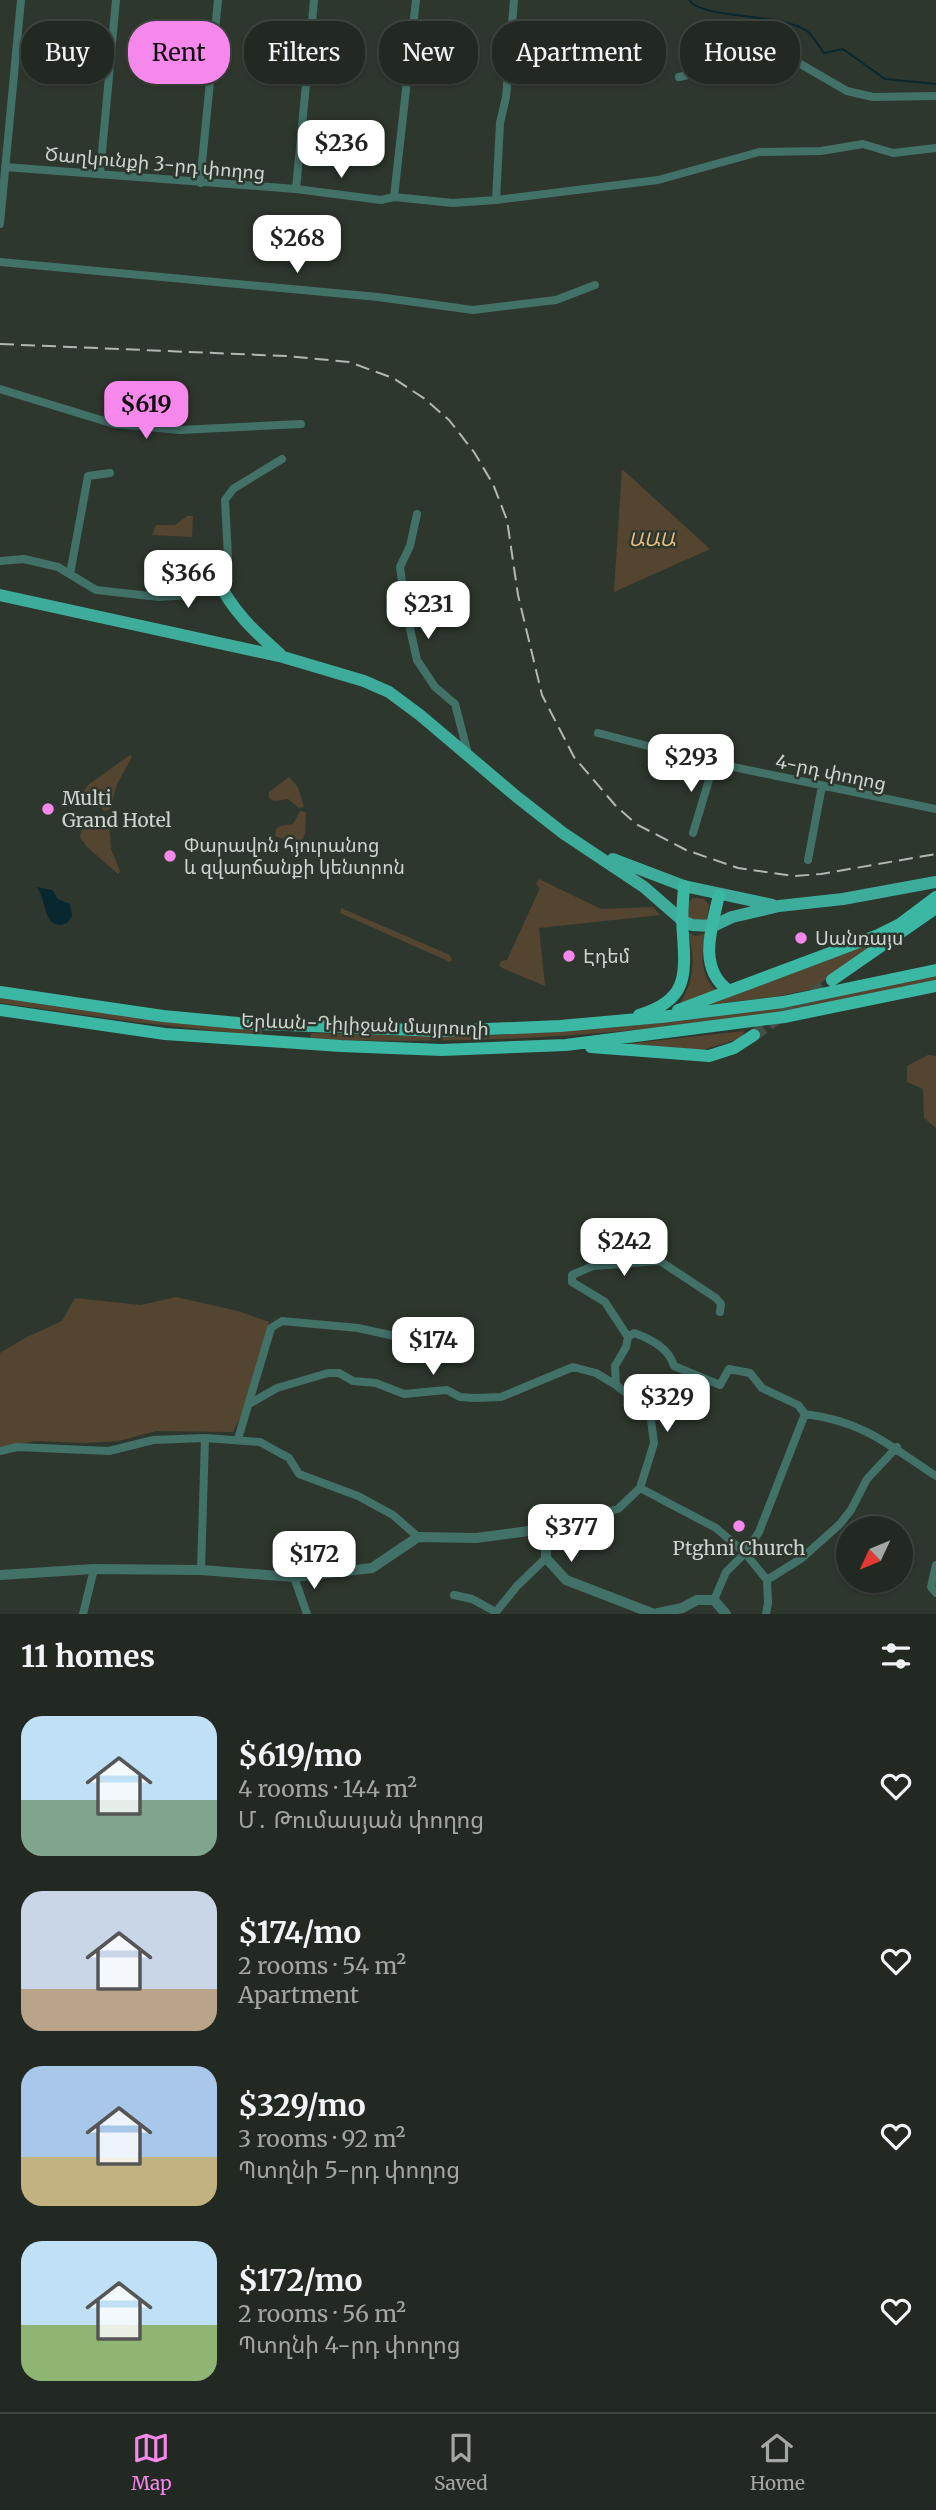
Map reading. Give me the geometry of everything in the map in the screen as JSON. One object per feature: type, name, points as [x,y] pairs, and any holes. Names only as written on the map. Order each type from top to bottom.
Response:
[{"type":"highway","points":[[623,1020],[668,1003],[681,987],[685,965],[684,886]]},
{"type":"highway","points":[[719,895],[710,966],[717,980],[728,990]]},
{"type":"highway","points":[[661,1017],[878,935],[900,924],[936,897]]},
{"type":"highway","points":[[832,980],[936,908]]},
{"type":"highway","name":"Երևան-Դիլիջան մայրուղի","points":[[0,992],[163,1016],[295,1026],[441,1031],[560,1027],[783,1002],[936,970]]},
{"type":"highway","name":"Երևան-Դիլիջան մայրուղի","points":[[0,1010],[165,1034],[442,1050],[566,1045],[783,1017],[936,986]]},
{"type":"highway","points":[[566,1045],[709,1056],[734,1048],[754,1035]]},
{"type":"main road","points":[[217,578],[224,593],[246,621],[283,657]]},
{"type":"main road","points":[[0,595],[283,657],[364,681],[389,692],[545,818],[643,887],[683,921],[701,927],[713,926],[732,917],[779,906],[843,899],[933,883]]},
{"type":"main road","points":[[593,852],[684,886],[779,906]]},
{"type":"street","points":[[0,224],[21,0]]},
{"type":"street","points":[[100,174],[116,0]]},
{"type":"street","points":[[200,183],[218,0]]},
{"type":"street","points":[[296,189],[314,0]]},
{"type":"street","points":[[394,197],[416,0]]},
{"type":"street","points":[[496,200],[500,123],[506,97],[514,0]]},
{"type":"street","points":[[679,77],[741,63],[797,62],[847,92],[873,97],[936,96]]},
{"type":"street","name":"Ծաղկունքի 3-րդ փողոց","points":[[5,167],[296,189],[381,200],[394,197],[453,203],[658,180],[759,152],[821,151],[863,144],[893,153],[936,148]]},
{"type":"street","points":[[0,262],[378,297],[473,310],[556,300],[595,285]]},
{"type":"street","points":[[0,388],[114,424],[180,430],[301,424]]},
{"type":"street","points":[[0,561],[24,559],[58,566],[96,590],[159,597],[190,595],[207,587],[217,578],[228,557],[225,500],[233,489],[282,458]]},
{"type":"street","points":[[70,574],[88,476],[110,473]]},
{"type":"street","points":[[417,514],[410,546],[400,567],[406,611],[417,660],[435,687],[455,704],[469,756]]},
{"type":"street","name":"4-րդ փողոց","points":[[598,733],[714,763],[936,809]]},
{"type":"street","points":[[692,833],[714,763]]},
{"type":"street","points":[[808,860],[822,786]]},
{"type":"street","points":[[628,1337],[606,1302],[572,1282],[572,1275],[593,1266],[660,1261],[716,1298],[721,1304],[720,1312]]},
{"type":"street","points":[[238,1439],[271,1328],[282,1321],[358,1328],[458,1350]]},
{"type":"street","points":[[616,1385],[615,1366],[628,1337],[634,1333],[651,1339],[672,1359],[674,1366],[708,1381],[720,1385],[729,1369],[750,1373],[762,1388],[798,1405],[805,1414],[833,1418],[875,1434],[936,1476]]},
{"type":"street","points":[[249,1404],[277,1388],[328,1373],[339,1373],[353,1381],[376,1383],[404,1394],[447,1390],[460,1397],[474,1398],[501,1397],[573,1367],[596,1373],[650,1412],[654,1443],[640,1488],[618,1509],[591,1516],[546,1540]]},
{"type":"street","points":[[714,1600],[726,1572],[745,1553],[759,1532],[805,1414]]},
{"type":"street","points":[[201,1570],[205,1438]]},
{"type":"street","points":[[0,1451],[18,1447],[109,1451],[153,1440],[205,1438],[260,1442],[289,1458],[299,1474],[358,1496],[393,1515],[418,1537]]},
{"type":"street","points":[[766,1580],[803,1558],[840,1524],[851,1510],[867,1479],[897,1447]]},
{"type":"street","points":[[640,1488],[716,1528],[745,1553],[766,1580],[766,1614]]},
{"type":"street","points":[[0,1575],[94,1569],[201,1570],[294,1577],[372,1568],[418,1537],[477,1538],[536,1530],[546,1540],[546,1558],[566,1580],[654,1614],[682,1608],[697,1600],[714,1600],[726,1614]]},
{"type":"street","points":[[454,1595],[472,1599],[496,1612],[517,1586],[546,1558]]},
{"type":"street","points":[[936,1565],[931,1587],[936,1593]]},
{"type":"street","points":[[83,1614],[94,1569]]},
{"type":"street","points":[[294,1577],[307,1614]]},
{"type":"green space","name":"ԱԱԱ","points":[[622,469],[710,549],[614,592]]},
{"type":"green space","points":[[187,516],[193,516],[192,537],[152,535],[156,525],[175,525]]},
{"type":"green space","points":[[130,755],[132,757],[117,784],[110,809],[104,811],[99,805],[89,802],[84,791],[88,785]]},
{"type":"green space","points":[[289,777],[298,787],[304,807],[299,808],[288,799],[274,801],[269,798],[269,792]]},
{"type":"green space","points":[[300,811],[306,812],[305,833],[301,844],[275,836],[276,829],[280,826],[293,824]]},
{"type":"green space","points":[[103,818],[109,821],[111,849],[120,871],[118,874],[87,847],[80,837],[84,821],[96,824]]},
{"type":"green space","points":[[539,879],[601,909],[653,907],[660,915],[539,928],[545,986],[499,965],[501,961],[507,960],[540,888],[536,884]]},
{"type":"green space","points":[[693,898],[704,899],[709,905],[707,920],[687,919],[687,903]]},
{"type":"green space","points":[[341,908],[450,955],[452,960],[450,962],[340,913]]},
{"type":"green space","points":[[688,932],[695,936],[707,933],[703,964],[708,979],[717,991],[680,1003],[691,977],[692,950]]},
{"type":"green space","points":[[895,932],[812,989],[780,996],[698,1006]]},
{"type":"green space","points":[[936,975],[936,980],[819,1005],[663,1027],[546,1037],[428,1041],[310,1039],[311,1033],[497,1035],[653,1024]]},
{"type":"green space","points":[[0,997],[262,1030],[262,1036],[0,1003]]},
{"type":"green space","points":[[744,1031],[742,1038],[702,1050],[616,1045]]},
{"type":"green space","points":[[928,1055],[936,1056],[936,1128],[924,1118],[923,1089],[907,1082],[907,1066]]},
{"type":"green space","points":[[176,1297],[238,1311],[269,1322],[244,1411],[233,1432],[156,1431],[119,1441],[35,1441],[0,1447],[0,1353],[62,1321],[75,1298],[141,1305]]},
{"type":"water","points":[[37,887],[52,890],[58,899],[70,904],[72,916],[67,923],[59,925],[50,919]]},
{"type":"waterway","points":[[689,0],[709,11],[794,25],[807,31],[824,53],[843,49],[885,79],[936,84]]},
{"type":"tunnel","points":[[754,1035],[832,980]]},
{"type":"railway","points":[[0,344],[286,356],[349,362],[393,378],[425,399],[449,420],[474,452],[493,484],[507,520],[518,595],[542,695],[574,757],[615,805],[636,824],[686,850],[738,868],[794,876],[821,874],[936,854]]},
{"type":"place","name":"Multi Grand Hotel","points":[[48,809]]},
{"type":"place","name":"Փարավոն հյուրանոց և զվարճանքի կենտրոն","points":[[170,856]]},
{"type":"place","name":"Սանռայս","points":[[801,938]]},
{"type":"place","name":"Էդեմ","points":[[569,956]]},
{"type":"place","name":"Ptghni Church","points":[[739,1526]]}]
